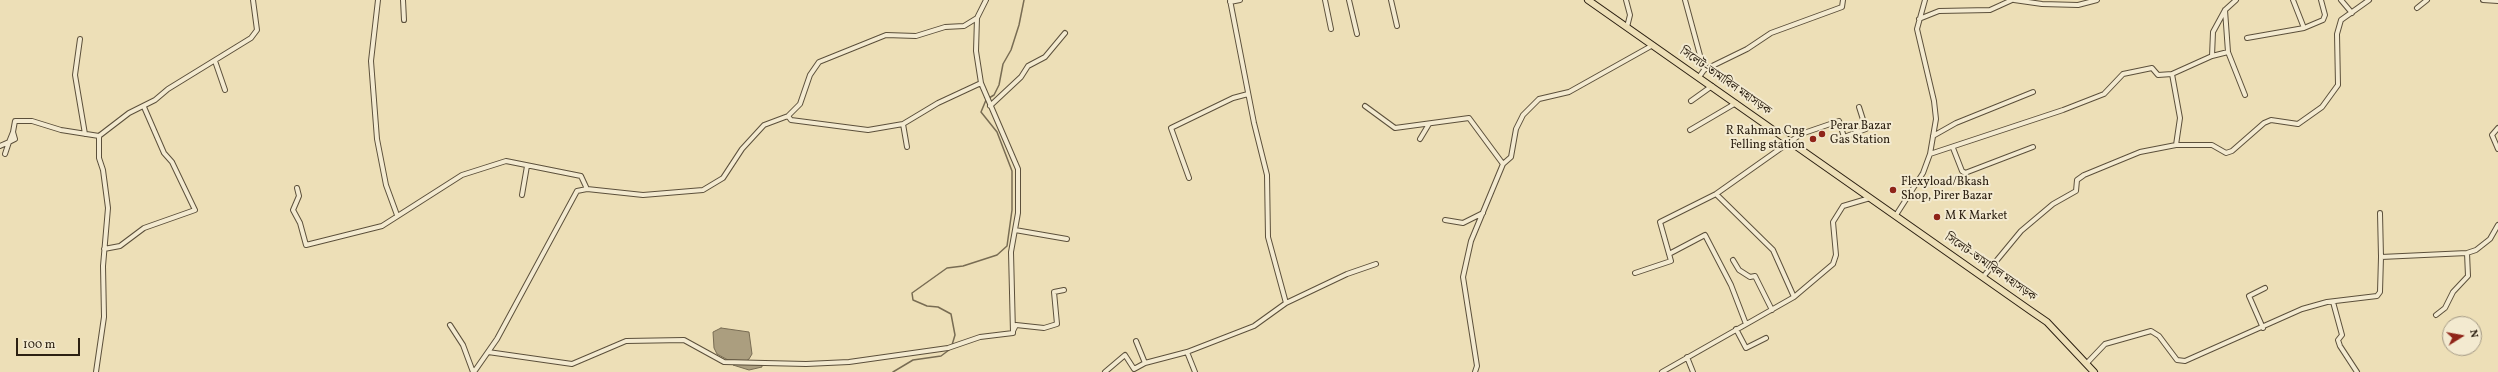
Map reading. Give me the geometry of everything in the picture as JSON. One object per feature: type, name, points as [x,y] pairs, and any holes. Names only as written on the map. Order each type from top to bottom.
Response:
[{"type":"highway","name":"সিলেট-তামাবিল মহাসড়ক","points":[[1588,0],[1653,44],[2046,322],[2094,372]]},
{"type":"street","points":[[5,154],[12,132],[13,123],[19,120],[32,121],[61,130],[99,136],[130,113],[144,107],[168,89],[255,34],[257,30],[253,0]]},
{"type":"street","points":[[378,0],[371,61],[376,139],[386,185],[397,215]]},
{"type":"street","points":[[403,0],[404,20]]},
{"type":"street","points":[[986,0],[977,18],[976,51],[981,83],[1018,168],[1018,213],[1011,252],[1013,333]]},
{"type":"street","points":[[1240,0],[1230,1],[1248,94],[1267,175],[1268,237],[1286,303]]},
{"type":"street","points":[[1325,0],[1331,29]]},
{"type":"street","points":[[1349,0],[1357,34]]},
{"type":"street","points":[[1391,0],[1397,26]]},
{"type":"street","points":[[1626,0],[1630,15],[1627,27]]},
{"type":"street","points":[[1685,0],[1704,70]]},
{"type":"street","points":[[1700,78],[1704,70],[1747,49],[1771,33],[1842,7],[1843,0]]},
{"type":"street","points":[[1896,215],[1916,188],[1930,154],[1936,119],[1934,101],[1917,29],[1925,0]]},
{"type":"street","points":[[1919,19],[1939,11],[1990,10],[2013,0],[2042,4],[2097,0]]},
{"type":"street","points":[[2212,56],[2213,32],[2225,10],[2236,0]]},
{"type":"street","points":[[2293,0],[2304,28]]},
{"type":"street","points":[[2247,38],[2304,28],[2325,19],[2321,0]]},
{"type":"street","points":[[2341,0],[2352,13]]},
{"type":"street","points":[[1982,277],[2021,231],[2053,204],[2076,192],[2077,180],[2084,175],[2131,155],[2176,145],[2212,145],[2226,153],[2232,151],[2264,123],[2271,120],[2298,124],[2322,107],[2338,85],[2337,34],[2341,20],[2369,0]]},
{"type":"street","points":[[2417,8],[2427,0]]},
{"type":"street","points":[[2483,0],[2498,1]]},
{"type":"street","points":[[2225,10],[2228,52],[2245,95]]},
{"type":"street","points":[[473,372],[488,352],[577,191],[587,189],[643,195],[703,190],[723,178],[742,149],[764,125],[788,116],[800,104],[810,75],[819,62],[886,35],[916,36],[945,27],[964,26],[977,18]]},
{"type":"street","points":[[990,106],[1021,77],[1028,66],[1044,57],[1065,32]]},
{"type":"street","points":[[80,39],[75,75],[85,134]]},
{"type":"street","points":[[1475,372],[1477,366],[1463,278],[1471,241],[1504,164],[1511,157],[1516,129],[1523,114],[1539,99],[1569,92],[1653,44]]},
{"type":"street","points":[[1930,154],[1953,148],[2104,94],[2123,74],[2152,68],[2158,75],[2172,74],[2212,56],[2228,52]]},
{"type":"street","points":[[214,61],[225,90]]},
{"type":"street","points":[[2172,74],[2180,118],[2176,145]]},
{"type":"street","points":[[788,116],[791,120],[868,130],[903,124],[938,103],[981,83]]},
{"type":"street","points":[[1691,101],[1712,86]]},
{"type":"street","points":[[1933,136],[1956,123],[2033,92]]},
{"type":"street","points":[[1189,178],[1171,128],[1233,98],[1248,94]]},
{"type":"street","points":[[1690,130],[1736,103]]},
{"type":"street","points":[[1365,106],[1395,128],[1469,118],[1504,164]]},
{"type":"street","points":[[104,249],[120,246],[144,228],[195,210],[172,162],[164,153],[144,107]]},
{"type":"street","points":[[1635,273],[1671,261],[1660,222],[1716,194],[1792,143],[1801,134],[1839,121],[1844,137],[1866,129],[1859,107]]},
{"type":"street","points":[[903,124],[907,147]]},
{"type":"street","points":[[1420,139],[1429,124]]},
{"type":"street","points":[[2498,128],[2492,135],[2498,149]]},
{"type":"street","points":[[96,372],[104,317],[104,249],[108,198],[99,158],[99,136]]},
{"type":"street","points":[[0,146],[8,142]]},
{"type":"street","points":[[1953,148],[1962,171],[1965,173],[2033,147]]},
{"type":"street","points":[[297,188],[299,196],[293,210],[300,223],[306,245],[382,226],[397,215],[462,175],[506,162],[581,176],[587,189]]},
{"type":"street","points":[[522,195],[527,166]]},
{"type":"street","points":[[1716,194],[1773,250],[1794,297]]},
{"type":"street","points":[[1662,372],[1794,297],[1833,264],[1836,254],[1833,222],[1843,206],[1870,198]]},
{"type":"street","points":[[1445,220],[1462,222],[1483,213]]},
{"type":"street","points":[[2087,363],[2105,344],[2129,335],[2151,331],[2159,336],[2177,360],[2185,361],[2263,328],[2302,309],[2333,302],[2377,296],[2380,292],[2382,257],[2380,213]]},
{"type":"street","points":[[2382,257],[2467,253],[2476,250],[2490,239],[2498,225]]},
{"type":"street","points":[[1015,230],[1068,239]]},
{"type":"street","points":[[1669,254],[1705,235],[1731,285],[1746,324]]},
{"type":"street","points":[[2436,315],[2445,308],[2453,292],[2468,276],[2467,253]]},
{"type":"street","points":[[1733,260],[1739,270],[1750,277],[1755,276],[1772,310]]},
{"type":"street","points":[[1105,372],[1125,355],[1134,369],[1144,363],[1187,352],[1254,326],[1286,303],[1347,274],[1376,264]]},
{"type":"street","points":[[2263,328],[2250,296],[2265,288]]},
{"type":"street","points":[[1013,333],[1016,325],[1044,328],[1056,324],[1054,292],[1064,290]]},
{"type":"street","points":[[2333,302],[2342,335],[2338,340],[2340,346],[2357,372]]},
{"type":"street","points":[[450,325],[463,345],[473,372]]},
{"type":"street","points":[[1736,329],[1746,348],[1766,338]]},
{"type":"street","points":[[488,352],[572,364],[626,341],[684,340],[724,362],[806,364],[849,362],[948,348],[980,337],[1013,333]]},
{"type":"street","points":[[1136,341],[1144,363]]},
{"type":"street","points":[[1187,352],[1195,372]]},
{"type":"street","points":[[1687,357],[1693,372]]},
{"type":"shaded area","points":[[721,328],[749,332],[752,354],[749,359],[746,361],[728,360],[717,354],[714,348],[713,332]]},
{"type":"shaded area","points":[[733,365],[762,365],[762,367],[749,370]]},
{"type":"waterway","points":[[989,98],[994,95],[999,85],[1003,64],[1011,50],[1019,25],[1024,0]]},
{"type":"waterway","points":[[952,345],[955,335],[951,314],[938,307],[927,306],[913,300],[912,293],[947,268],[963,266],[997,255],[1007,246],[1012,210],[1012,171],[997,132],[981,112],[986,100]]},
{"type":"waterway","points":[[893,372],[913,360],[941,356],[949,350]]},
{"type":"place","name":"Perar Bazar Gas Station","points":[[1822,134]]},
{"type":"place","name":"R Rahman Cng Felling station","points":[[1813,139]]},
{"type":"place","name":"Flexyload/Bkash Shop, Pirer Bazar","points":[[1893,190]]},
{"type":"place","name":"M K Market","points":[[1937,217]]}]
